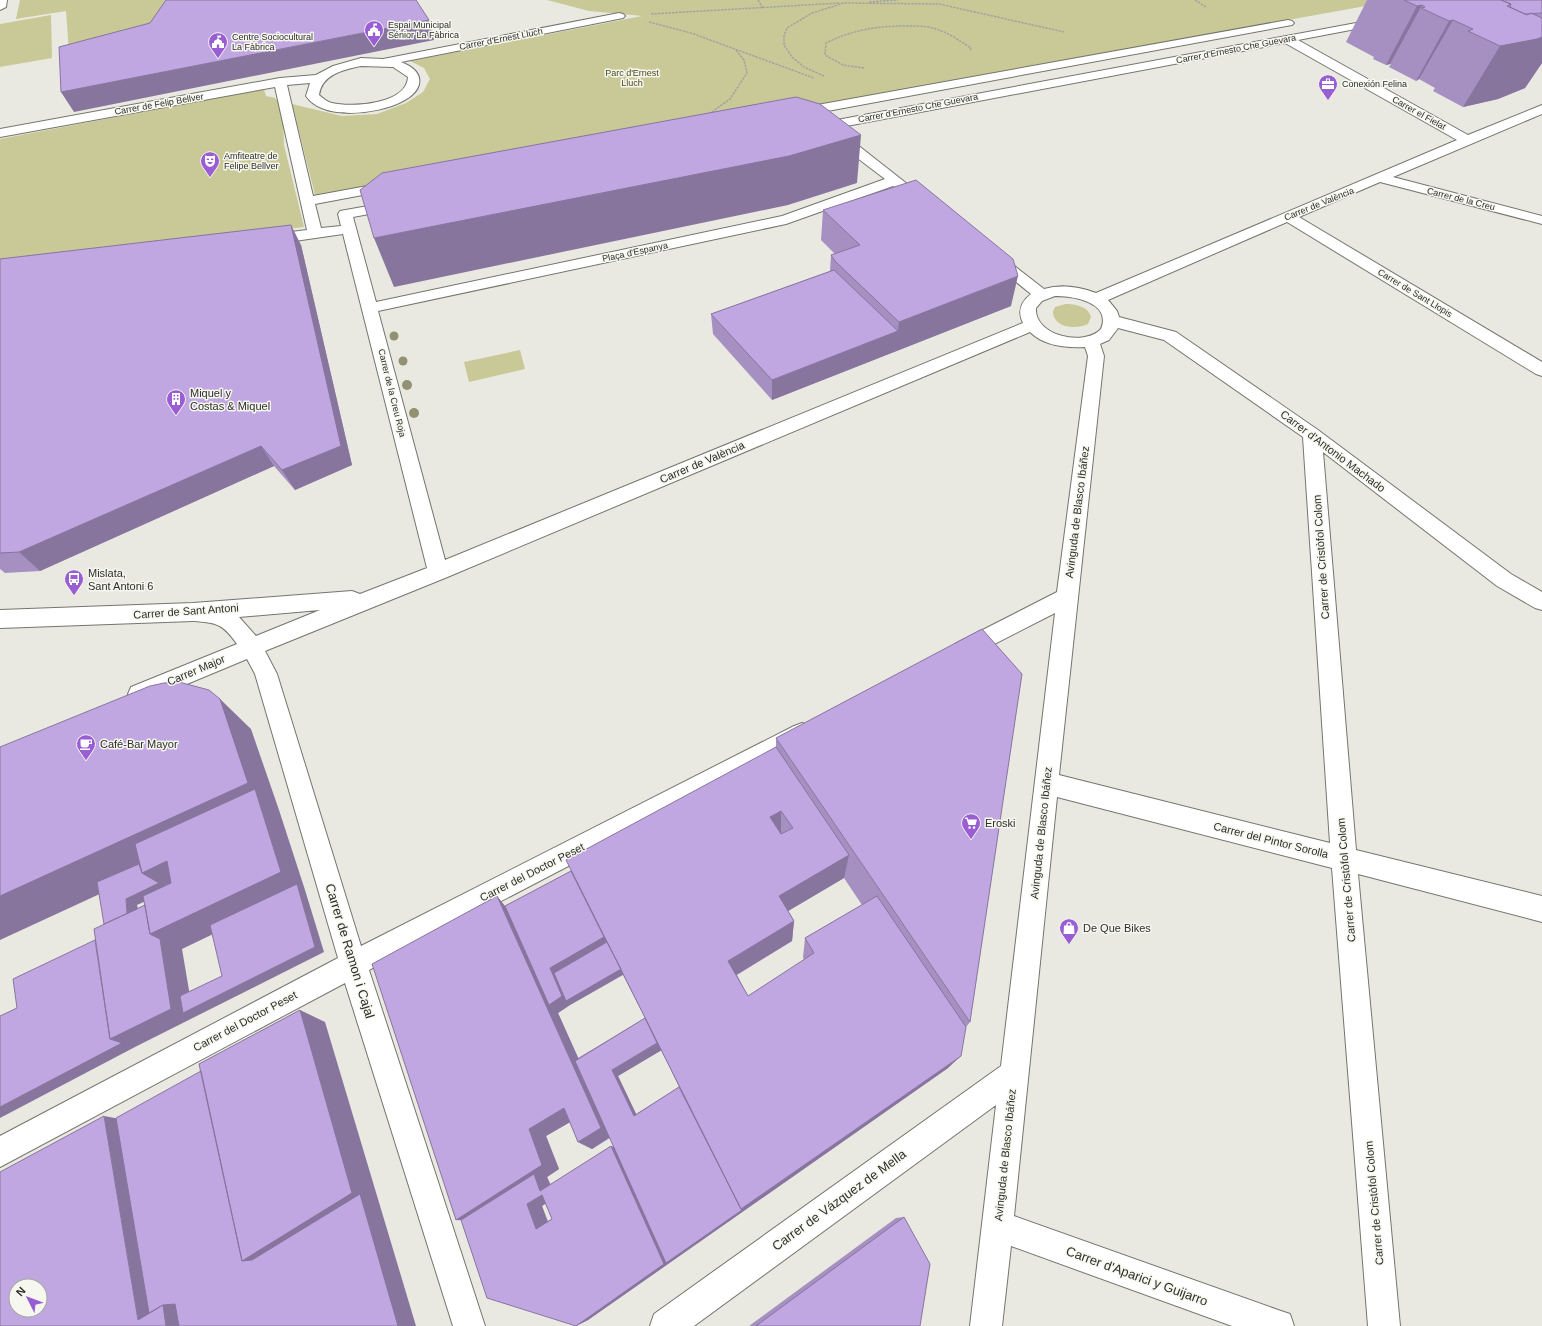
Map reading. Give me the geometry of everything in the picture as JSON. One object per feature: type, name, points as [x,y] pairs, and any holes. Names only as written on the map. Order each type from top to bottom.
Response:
[{"type":"street","points":[[0,7],[1,0]]},
{"type":"street","name":"Carrer d'Ernest Lluch","points":[[384,62],[619,16]]},
{"type":"street","name":"Carrer d'Ernesto Che Guevara","points":[[801,130],[1395,18]]},
{"type":"street","name":"Carrer d'Ernesto Che Guevara","points":[[780,116],[1298,22]]},
{"type":"street","name":"Carrer el Fielat","points":[[1287,39],[1467,140]]},
{"type":"street","points":[[361,62],[384,62],[404,67],[414,76],[413,84],[410,90],[399,98],[384,104],[356,109],[338,108],[324,105],[312,96],[312,87],[318,79],[329,72],[344,66],[361,62]]},
{"type":"street","name":"Carrer de Felip Bellver","points":[[0,133],[280,82],[318,79]]},
{"type":"street","points":[[280,82],[315,234]]},
{"type":"street","name":"Carrer de València","points":[[1096,299],[1542,109]]},
{"type":"street","points":[[824,126],[914,195]]},
{"type":"street","name":"Carrer de la Creu","points":[[1380,178],[1542,220]]},
{"type":"street","name":"Plaça d'Espanya","points":[[370,308],[786,220],[895,180]]},
{"type":"street","points":[[308,201],[405,184]]},
{"type":"street","points":[[252,242],[315,234],[410,202]]},
{"type":"street","name":"Carrer de Sant Llopis","points":[[1288,216],[1542,370]]},
{"type":"street","name":"Carrer de la Creu Roja","points":[[347,222],[438,572]]},
{"type":"street","points":[[981,247],[1042,294]]},
{"type":"street","points":[[1054,291],[1069,291],[1096,299],[1105,306],[1113,321],[1111,330],[1103,337],[1091,342],[1075,343],[1058,340],[1043,334],[1032,325],[1028,318],[1027,311],[1029,304],[1042,294],[1054,291]]},
{"type":"street","name":"Carrer d'Antonio Machado","points":[[1113,321],[1170,336],[1312,434],[1504,580],[1542,602]]},
{"type":"street","name":"Carrer de València","points":[[371,598],[438,572],[1032,325]]},
{"type":"street","name":"Avinguda de Blasco Ibáñez","points":[[986,1326],[1067,597],[1096,356],[1091,342]]},
{"type":"street","name":"Carrer de Cristòfol Colom","points":[[1312,434],[1344,859],[1384,1326]]},
{"type":"street","points":[[947,658],[1067,597]]},
{"type":"street","name":"Carrer de Sant Antoni","points":[[0,619],[193,612],[371,598]]},
{"type":"street","name":"Carrer Major","points":[[122,702],[371,598]]},
{"type":"street","name":"Carrer de Ramon i Cajal","points":[[193,612],[220,616],[233,625],[253,647],[266,674],[353,964],[469,1326]]},
{"type":"street","name":"Carrer del Doctor Peset","points":[[0,1152],[353,964],[820,724]]},
{"type":"street","name":"Carrer del Pintor Sorolla","points":[[1046,783],[1542,909]]},
{"type":"street","name":"Carrer de Vázquez de Mella","points":[[666,1326],[1014,1075]]},
{"type":"street","name":"Carrer d'Aparici y Guijarro","points":[[997,1226],[1278,1326]]},
{"type":"path","points":[[758,0],[763,8]]},
{"type":"path","points":[[619,16],[898,0]]},
{"type":"path","points":[[1195,0],[1200,4]]},
{"type":"path","points":[[825,77],[799,64],[788,51],[783,39],[787,28],[812,13],[844,3],[939,4],[1070,33]]},
{"type":"path","points":[[619,16],[687,31],[768,63],[814,78]]},
{"type":"path","points":[[868,69],[843,65],[825,55],[826,42],[859,28],[885,25],[930,26],[952,35],[970,48],[970,55]]},
{"type":"path","points":[[707,116],[730,99],[747,73],[744,60],[736,50]]},
{"type":"green space","points":[[20,0],[173,0],[177,16],[70,66],[66,11],[16,19]]},
{"type":"green space","name":"Parc d'Ernest Lluch","points":[[547,0],[1399,0],[315,195],[292,104],[342,116],[377,114],[406,103],[423,92],[430,79],[424,68],[410,61],[642,16],[589,11]]},
{"type":"green space","points":[[51,15],[52,58],[0,67],[0,24]]},
{"type":"green space","points":[[264,89],[266,96],[275,98],[279,103],[283,118],[284,145],[304,227],[0,263],[0,139]]},
{"type":"green space","points":[[1065,304],[1077,305],[1087,310],[1091,317],[1088,324],[1072,327],[1061,324],[1057,321],[1054,317],[1053,311],[1055,307]]},
{"type":"green space","points":[[520,350],[525,369],[469,382],[464,362]]},
{"type":"building","name":"Centre Sociocultural La Fàbrica","points":[[166,0],[416,0],[429,20],[61,92],[59,47],[150,23]]},
{"type":"building","points":[[1404,0],[1501,0],[1511,4],[1507,6],[1527,15],[1531,13],[1542,18],[1542,37],[1500,46],[1468,31],[1473,29],[1453,20],[1449,21],[1421,8],[1425,7],[1422,5],[1417,6]]},
{"type":"building","points":[[1501,0],[1542,0],[1542,13],[1525,14],[1510,7],[1511,4]]},
{"type":"building","points":[[796,97],[820,104],[861,135],[789,156],[374,238],[360,190],[382,173]]},
{"type":"building","points":[[916,180],[1013,259],[1018,276],[899,322],[835,261],[831,255],[860,245],[823,210]]},
{"type":"building","name":"Miquel y Costas & Miquel","points":[[291,225],[341,446],[282,470],[261,446],[19,552],[0,553],[0,259]]},
{"type":"building","points":[[834,270],[898,331],[772,380],[711,314]]},
{"type":"building","points":[[982,629],[1022,674],[970,1022],[776,738]]},
{"type":"building","points":[[179,682],[209,690],[220,699],[248,783],[0,896],[0,747],[150,686]]},
{"type":"building","points":[[776,747],[849,855],[779,896],[794,921],[728,961],[748,996],[814,953],[805,938],[877,896],[966,1027],[961,1056],[741,1209],[566,860]],"holes":[[[781,811],[793,828],[781,834],[770,817]]]},
{"type":"building","points":[[255,789],[281,872],[150,934],[143,896],[171,883],[167,861],[142,873],[135,844]]},
{"type":"building","points":[[139,864],[142,873],[159,883],[126,899],[127,913],[137,909],[104,924],[97,882]]},
{"type":"building","points":[[571,871],[604,937],[550,968],[562,996],[549,1005],[505,906]]},
{"type":"building","points":[[297,884],[315,947],[183,1013],[180,996],[222,976],[210,925]]},
{"type":"building","points":[[497,896],[601,1128],[578,1142],[564,1108],[529,1129],[542,1165],[456,1220],[372,964]]},
{"type":"building","points":[[145,905],[150,934],[160,939],[171,1009],[110,1039],[94,929]]},
{"type":"building","points":[[95,940],[110,1039],[122,1043],[0,1107],[0,1016],[17,1008],[13,979]]},
{"type":"building","points":[[607,942],[621,969],[566,1001],[554,973]]},
{"type":"building","points":[[300,1010],[352,1193],[242,1261],[199,1064]]},
{"type":"building","points":[[645,1018],[657,1043],[612,1070],[634,1116],[679,1087],[742,1210],[666,1263],[575,1061]]},
{"type":"building","points":[[201,1071],[242,1261],[252,1260],[360,1194],[398,1326],[179,1326],[175,1304],[163,1305],[149,1313],[116,1118]]},
{"type":"building","points":[[104,1116],[138,1320],[163,1305],[166,1326],[0,1326],[0,1172]]},
{"type":"building","points":[[611,1146],[664,1264],[576,1326],[487,1298],[461,1220],[534,1174],[540,1191]],"holes":[[[542,1195],[552,1219],[536,1229],[527,1204]]]},
{"type":"building","points":[[904,1217],[930,1264],[920,1326],[756,1326]]},
{"type":"place","name":"Espai Municipal Sénior La Fàbrica","points":[[374,47]]},
{"type":"place","name":"Centre Sociocultural La Fàbrica","points":[[218,59]]},
{"type":"place","name":"Conexión Felina","points":[[1328,101]]},
{"type":"place","name":"Amfiteatre de Felipe Bellver","points":[[210,178]]},
{"type":"place","name":"Miquel y Costas & Miquel","points":[[176,416]]},
{"type":"place","name":"Mislata, Sant Antoni 6","points":[[74,596]]},
{"type":"place","name":"Café-Bar Mayor","points":[[86,761]]},
{"type":"place","name":"Eroski","points":[[971,840]]},
{"type":"place","name":"De Que Bikes","points":[[1069,945]]}]
